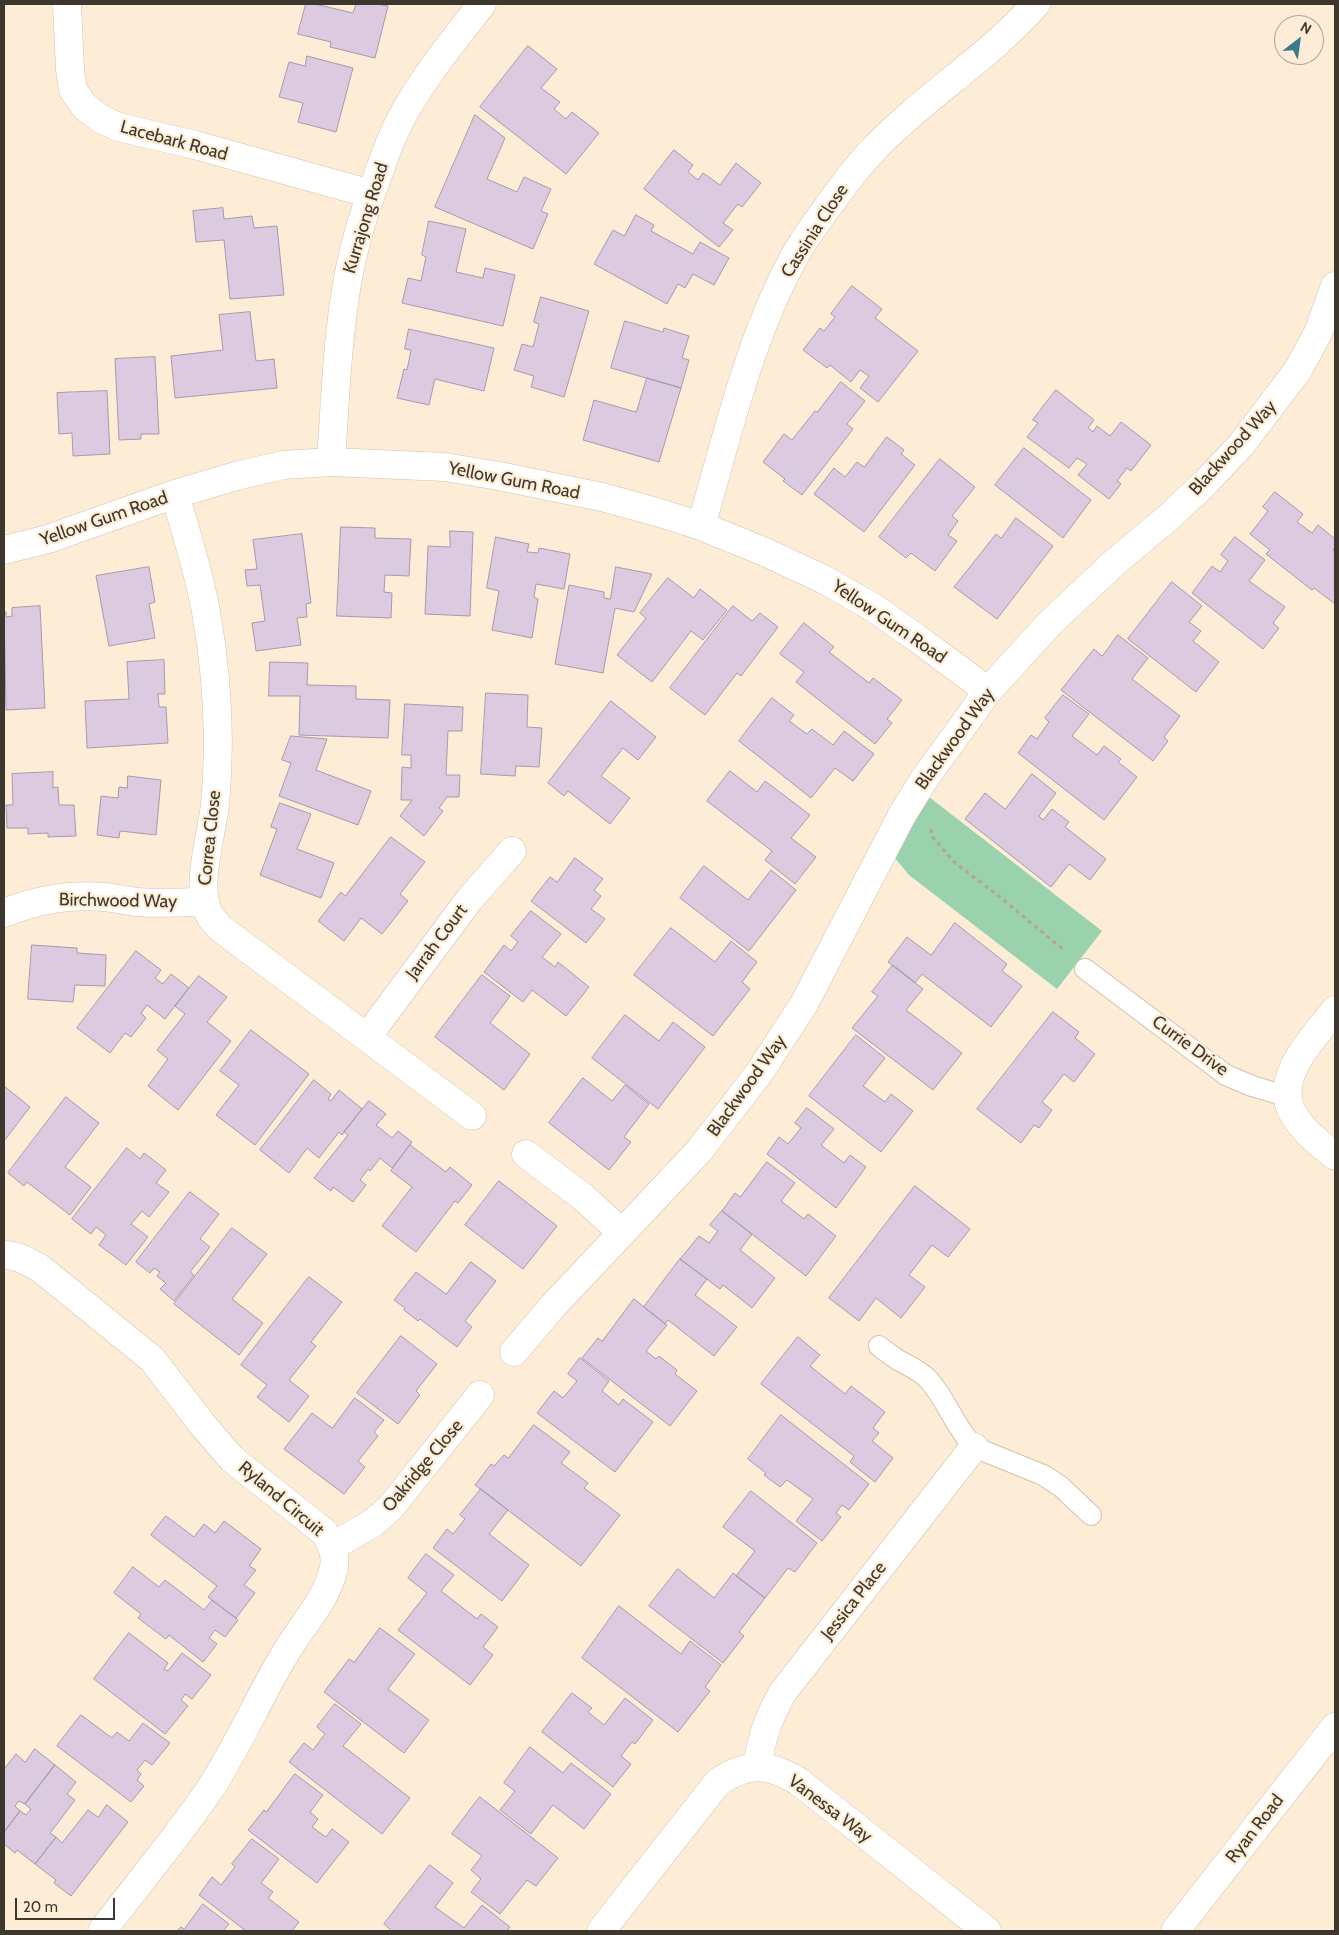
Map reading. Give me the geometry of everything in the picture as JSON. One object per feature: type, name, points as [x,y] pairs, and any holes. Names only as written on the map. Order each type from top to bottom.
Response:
[{"type":"street","name":"Lacebark Road","points":[[67,4],[70,70],[73,90],[85,107],[100,119],[118,127],[195,145],[371,194]]},
{"type":"street","name":"Kurrajong Road","points":[[331,462],[339,353],[347,284],[357,239],[371,194],[386,152],[403,116],[426,78],[482,4]]},
{"type":"street","name":"Cassinia Close","points":[[701,526],[754,349],[775,296],[793,260],[812,229],[845,183],[902,120],[1009,32],[1036,4]]},
{"type":"street","name":"Blackwood Way","points":[[514,1352],[552,1307],[699,1151],[759,1073],[804,1004],[882,850],[915,794],[952,739],[988,691],[1056,617],[1114,563],[1169,517],[1241,445],[1298,370],[1318,333],[1335,286]]},
{"type":"street","name":"Yellow Gum Road","points":[[4,550],[48,539],[175,494],[236,476],[284,465],[331,462],[445,467],[602,497],[660,512],[701,526],[765,552],[825,580],[874,608],[988,691]]},
{"type":"street","name":"Correa Close","points":[[175,494],[193,556],[205,610],[214,665],[217,756],[215,804],[203,887],[205,902],[210,915],[220,928],[472,1116]]},
{"type":"street","name":"Jarrah Court","points":[[367,1037],[469,900],[512,852]]},
{"type":"street","name":"Birchwood Way","points":[[4,913],[25,904],[80,896],[106,897],[134,902],[205,902]]},
{"type":"street","points":[[1335,1010],[1297,1059],[1291,1072],[1289,1097],[1292,1114],[1314,1139],[1335,1156]]},
{"type":"street","points":[[526,1154],[583,1198],[622,1233]]},
{"type":"street","name":"Ryland Circuit","points":[[4,1255],[11,1255],[26,1260],[41,1269],[152,1359],[226,1452],[245,1470],[311,1520],[324,1532],[334,1546],[333,1574],[325,1592],[288,1647],[233,1751],[208,1792],[102,1931]]},
{"type":"street","name":"Oakridge Close","points":[[334,1546],[373,1523],[391,1507],[480,1395]]},
{"type":"street","name":"Jessica Place","points":[[757,1766],[763,1734],[770,1714],[783,1692],[974,1447]]},
{"type":"street","name":"Ryan Road","points":[[1175,1931],[1335,1727]]},
{"type":"street","points":[[601,1931],[718,1782],[732,1773],[757,1766]]},
{"type":"street","name":"Vanessa Way","points":[[757,1766],[774,1769],[798,1781],[987,1931]]},
{"type":"lane","name":"Currie Drive","points":[[1085,968],[1226,1075],[1252,1086],[1289,1097]]},
{"type":"lane","points":[[879,1346],[898,1360],[916,1368],[927,1377],[966,1438],[974,1447],[1043,1475],[1060,1486],[1091,1515]]},
{"type":"path","points":[[915,794],[930,803],[931,836],[954,862],[1000,897],[1085,968]]},
{"type":"green space","points":[[929,797],[1102,931],[1057,989],[909,875],[894,857]]},
{"type":"building","points":[[306,4],[315,4],[353,13],[356,4],[388,6],[375,58],[330,47],[331,42],[298,34]]},
{"type":"building","points":[[528,46],[557,69],[541,88],[560,102],[554,109],[566,119],[572,112],[599,133],[566,174],[480,107]]},
{"type":"building","points":[[307,56],[353,68],[336,132],[298,122],[303,103],[279,97],[289,62],[305,66]]},
{"type":"building","points":[[475,115],[505,138],[487,179],[517,192],[524,177],[551,189],[541,211],[548,214],[533,249],[435,207]]},
{"type":"building","points":[[674,150],[693,165],[688,172],[698,180],[703,173],[720,185],[736,163],[761,183],[742,207],[738,204],[723,223],[733,230],[719,247],[644,189]]},
{"type":"building","points":[[223,208],[224,219],[252,216],[254,228],[277,226],[284,295],[230,299],[224,240],[196,242],[193,211]]},
{"type":"building","points":[[636,215],[654,225],[651,231],[693,254],[700,242],[729,258],[714,285],[693,274],[685,288],[678,284],[667,304],[594,264],[613,230],[624,236]]},
{"type":"building","points":[[429,221],[466,229],[456,272],[483,278],[485,268],[515,275],[503,326],[402,303],[408,278],[421,281],[426,257],[422,255]]},
{"type":"building","points":[[852,286],[882,309],[875,318],[918,351],[878,402],[860,388],[869,376],[860,370],[851,382],[830,365],[827,368],[803,350],[820,328],[824,331],[835,317],[831,314]]},
{"type":"building","points":[[541,297],[589,311],[564,397],[531,387],[534,376],[514,370],[522,344],[533,347],[539,324],[534,322]]},
{"type":"building","points":[[250,312],[256,361],[274,359],[277,388],[175,398],[171,356],[223,350],[219,315]]},
{"type":"building","points":[[625,321],[663,332],[664,328],[689,336],[682,358],[689,360],[681,388],[611,368]]},
{"type":"building","points":[[409,329],[494,348],[484,391],[435,379],[429,405],[397,398],[404,369],[407,370],[411,350],[405,349]]},
{"type":"building","points":[[155,357],[159,434],[141,434],[141,439],[119,440],[115,359]]},
{"type":"building","points":[[647,378],[681,388],[659,462],[583,440],[594,400],[636,412]]},
{"type":"building","points":[[841,382],[865,401],[847,424],[853,429],[802,495],[783,481],[785,479],[763,462],[784,434],[792,440]]},
{"type":"building","points":[[1056,390],[1094,420],[1088,428],[1093,432],[1097,426],[1110,436],[1121,422],[1151,445],[1131,471],[1127,468],[1117,481],[1121,484],[1109,499],[1078,475],[1087,464],[1077,458],[1069,468],[1027,437],[1038,423],[1033,420]]},
{"type":"building","points":[[107,391],[110,454],[73,456],[72,433],[59,434],[57,393]]},
{"type":"building","points":[[887,437],[904,450],[901,454],[915,465],[864,532],[814,494],[834,468],[845,477],[857,462],[864,467]]},
{"type":"building","points":[[1024,448],[1091,500],[1063,538],[995,485]]},
{"type":"building","points":[[940,459],[975,487],[952,516],[958,521],[948,535],[957,541],[935,571],[911,553],[906,558],[879,537]]},
{"type":"building","points":[[1275,492],[1303,514],[1297,522],[1312,533],[1318,525],[1335,539],[1333,550],[1335,551],[1335,604],[1314,588],[1312,590],[1266,554],[1270,550],[1250,534],[1268,511],[1263,507]]},
{"type":"building","points":[[1016,518],[1053,546],[997,619],[954,587],[996,534],[1001,538]]},
{"type":"building","points":[[341,527],[375,528],[375,538],[411,539],[409,576],[385,575],[384,592],[392,593],[391,618],[337,616]]},
{"type":"building","points":[[450,531],[473,532],[470,616],[425,614],[428,546],[450,547]]},
{"type":"building","points":[[302,534],[311,603],[306,604],[307,617],[297,618],[301,645],[256,651],[252,623],[265,621],[260,585],[247,586],[245,570],[257,569],[253,540]]},
{"type":"building","points":[[496,537],[529,544],[527,552],[538,553],[539,548],[570,554],[564,589],[536,584],[534,597],[538,599],[532,638],[492,630],[499,591],[487,588]]},
{"type":"building","points":[[1235,537],[1265,560],[1249,581],[1285,607],[1273,623],[1279,628],[1263,649],[1192,593],[1212,566],[1220,572],[1228,561],[1221,555]]},
{"type":"building","points":[[149,567],[155,602],[149,604],[155,638],[109,646],[96,576]]},
{"type":"building","points":[[616,567],[652,574],[634,612],[615,608],[603,673],[555,664],[569,585],[604,592],[604,598],[610,599]]},
{"type":"building","points":[[668,578],[694,598],[700,589],[727,610],[703,640],[691,631],[652,682],[617,655],[646,618],[640,613]]},
{"type":"building","points":[[1172,582],[1202,606],[1189,622],[1201,631],[1193,641],[1219,662],[1196,692],[1128,639]]},
{"type":"building","points":[[40,606],[45,708],[6,710],[4,612],[6,612],[6,617],[12,616],[12,608]]},
{"type":"building","points":[[733,606],[752,621],[760,613],[778,627],[741,676],[737,673],[705,715],[670,688]]},
{"type":"building","points":[[804,623],[834,647],[829,652],[869,683],[873,678],[902,700],[887,719],[892,723],[875,744],[796,682],[804,672],[780,654]]},
{"type":"building","points":[[1118,635],[1148,658],[1132,679],[1180,716],[1164,737],[1168,741],[1153,761],[1061,690],[1094,649],[1102,656]]},
{"type":"building","points":[[164,660],[165,694],[158,694],[159,707],[166,707],[168,743],[87,748],[85,701],[129,699],[127,662]]},
{"type":"building","points":[[270,662],[308,663],[307,685],[356,686],[356,699],[390,700],[388,738],[299,735],[300,696],[269,696]]},
{"type":"building","points":[[486,693],[528,695],[527,727],[542,728],[539,767],[516,766],[515,776],[481,774]]},
{"type":"building","points":[[1063,695],[1089,714],[1072,736],[1097,755],[1104,746],[1121,759],[1118,762],[1137,777],[1104,820],[1018,753],[1031,735],[1037,739],[1049,722],[1045,718]]},
{"type":"building","points":[[772,698],[794,715],[789,721],[807,734],[812,729],[833,745],[844,731],[874,754],[853,781],[835,768],[811,798],[739,741]]},
{"type":"building","points":[[611,701],[656,737],[638,760],[623,748],[601,776],[630,798],[610,824],[568,791],[564,796],[548,783]]},
{"type":"building","points":[[405,704],[463,707],[462,731],[448,731],[446,775],[460,775],[459,797],[447,797],[439,808],[443,811],[424,836],[400,816],[412,800],[401,800],[402,767],[411,768],[411,755],[402,755]]},
{"type":"building","points":[[291,736],[327,739],[316,770],[371,791],[358,825],[279,796],[291,763],[282,760]]},
{"type":"building","points":[[730,771],[757,792],[765,781],[810,815],[791,838],[816,857],[795,884],[765,860],[772,851],[707,801]]},
{"type":"building","points":[[53,772],[53,788],[58,787],[59,805],[74,805],[76,836],[48,837],[48,833],[28,834],[28,828],[7,828],[6,805],[13,805],[12,774]]},
{"type":"building","points":[[1032,774],[1056,793],[1039,816],[1043,820],[1052,809],[1069,822],[1065,827],[1106,859],[1090,880],[1069,864],[1051,887],[965,819],[985,793],[1005,809]]},
{"type":"building","points":[[128,776],[161,780],[156,835],[120,831],[119,838],[97,835],[101,796],[118,798],[119,787],[127,788]]},
{"type":"building","points":[[280,803],[311,814],[297,849],[334,863],[321,898],[260,875],[277,829],[271,827]]},
{"type":"building","points":[[391,837],[425,862],[400,894],[408,901],[382,934],[361,918],[344,941],[318,921],[341,892],[345,896]]},
{"type":"building","points":[[575,858],[603,879],[594,890],[601,896],[591,909],[605,919],[586,943],[531,901],[550,877],[557,882]]},
{"type":"building","points":[[704,866],[748,900],[771,870],[796,890],[749,951],[680,898]]},
{"type":"building","points":[[531,911],[561,934],[542,957],[555,967],[558,962],[589,987],[566,1016],[532,990],[523,1002],[484,972],[504,945],[511,951],[518,942],[511,936]]},
{"type":"building","points":[[955,923],[1007,964],[1002,971],[1022,986],[991,1027],[922,974],[915,983],[888,962],[907,937],[931,955]]},
{"type":"building","points":[[671,928],[715,962],[731,941],[757,962],[742,982],[750,989],[713,1036],[634,975]]},
{"type":"building","points":[[32,945],[77,948],[77,953],[106,955],[105,986],[75,985],[73,1002],[28,999]]},
{"type":"building","points":[[136,951],[161,970],[155,978],[163,984],[171,974],[189,988],[165,1019],[147,1005],[141,1013],[146,1018],[131,1037],[125,1033],[110,1053],[77,1028]]},
{"type":"building","points":[[893,965],[923,989],[906,1010],[962,1053],[933,1090],[852,1028],[878,996],[872,992]]},
{"type":"building","points":[[482,975],[510,996],[490,1023],[530,1054],[504,1090],[435,1037]]},
{"type":"building","points":[[199,976],[227,997],[207,1022],[231,1041],[178,1110],[148,1086],[168,1059],[157,1050],[185,1014],[175,1006]]},
{"type":"building","points":[[1053,1012],[1079,1032],[1075,1038],[1095,1054],[1074,1082],[1064,1074],[1042,1102],[1052,1110],[1039,1128],[1034,1125],[1021,1143],[977,1109]]},
{"type":"building","points":[[625,1015],[659,1041],[673,1022],[705,1047],[658,1109],[592,1058]]},
{"type":"building","points":[[251,1030],[309,1074],[255,1145],[216,1115],[239,1085],[220,1071]]},
{"type":"building","points":[[856,1035],[885,1058],[863,1086],[885,1102],[891,1094],[913,1111],[881,1152],[809,1096]]},
{"type":"building","points":[[583,1078],[612,1101],[625,1085],[649,1104],[624,1137],[631,1142],[609,1170],[549,1123]]},
{"type":"building","points":[[314,1080],[331,1094],[328,1099],[331,1101],[339,1090],[362,1109],[342,1135],[339,1132],[319,1158],[307,1148],[289,1173],[260,1150]]},
{"type":"building","points":[[4,1086],[30,1107],[4,1141]]},
{"type":"building","points":[[66,1097],[99,1123],[65,1167],[91,1187],[70,1215],[27,1182],[24,1186],[8,1173]]},
{"type":"building","points":[[369,1101],[386,1114],[376,1125],[392,1138],[398,1131],[412,1142],[392,1168],[380,1158],[370,1171],[368,1169],[360,1180],[366,1185],[353,1202],[333,1187],[331,1191],[314,1178],[348,1135],[344,1132]]},
{"type":"building","points":[[807,1108],[834,1129],[821,1145],[844,1163],[850,1155],[866,1167],[836,1208],[767,1154],[779,1137],[788,1144],[801,1128],[795,1123]]},
{"type":"building","points":[[410,1145],[446,1172],[450,1167],[472,1185],[458,1203],[455,1201],[416,1252],[382,1226],[412,1187],[391,1171]]},
{"type":"building","points":[[127,1148],[140,1159],[144,1153],[166,1170],[156,1183],[169,1192],[149,1217],[142,1211],[131,1224],[148,1237],[126,1265],[99,1245],[106,1235],[96,1227],[91,1234],[72,1219]]},
{"type":"building","points":[[767,1162],[795,1183],[781,1201],[804,1219],[808,1214],[836,1236],[806,1276],[722,1211],[735,1193],[740,1197]]},
{"type":"building","points":[[499,1181],[557,1226],[523,1269],[465,1225]]},
{"type":"building","points":[[915,1186],[970,1229],[948,1257],[932,1245],[909,1275],[925,1287],[901,1318],[876,1298],[859,1321],[829,1298]]},
{"type":"building","points":[[190,1192],[219,1214],[200,1239],[210,1247],[190,1272],[194,1275],[174,1301],[160,1289],[166,1283],[157,1276],[160,1272],[154,1268],[150,1273],[136,1262]]},
{"type":"building","points":[[722,1211],[752,1234],[740,1250],[775,1278],[752,1308],[723,1285],[720,1289],[680,1259],[699,1236],[709,1243],[718,1231],[710,1225]]},
{"type":"building","points":[[232,1228],[267,1254],[232,1299],[263,1323],[239,1355],[174,1304]]},
{"type":"building","points":[[680,1259],[707,1279],[695,1295],[737,1327],[714,1356],[668,1320],[665,1324],[644,1307]]},
{"type":"building","points":[[471,1262],[496,1281],[465,1321],[472,1327],[457,1347],[420,1319],[418,1321],[394,1300],[416,1272],[446,1294]]},
{"type":"building","points":[[309,1277],[342,1302],[311,1342],[316,1346],[289,1380],[309,1396],[289,1422],[257,1397],[267,1385],[241,1365]]},
{"type":"building","points":[[634,1299],[667,1325],[646,1351],[656,1359],[659,1356],[677,1370],[675,1374],[697,1391],[670,1426],[582,1358],[598,1338],[602,1341]]},
{"type":"building","points":[[401,1336],[437,1364],[416,1391],[420,1395],[398,1424],[357,1393]]},
{"type":"building","points":[[798,1337],[820,1355],[810,1366],[845,1394],[851,1386],[885,1412],[873,1428],[879,1433],[872,1441],[893,1458],[875,1482],[850,1462],[854,1456],[761,1384]]},
{"type":"building","points":[[580,1358],[609,1381],[602,1391],[619,1405],[623,1399],[653,1422],[615,1472],[537,1413],[554,1391],[563,1398],[577,1381],[568,1374]]},
{"type":"building","points":[[355,1398],[384,1420],[374,1432],[378,1436],[358,1461],[365,1467],[344,1494],[284,1449],[312,1413],[332,1428]]},
{"type":"building","points":[[781,1415],[869,1484],[849,1510],[842,1505],[836,1513],[841,1517],[822,1541],[796,1521],[813,1499],[787,1480],[780,1487],[764,1475],[766,1473],[748,1459]]},
{"type":"building","points":[[534,1425],[570,1452],[561,1463],[588,1483],[584,1488],[620,1515],[581,1566],[475,1485],[491,1464],[494,1466],[504,1455],[508,1458]]},
{"type":"building","points":[[481,1489],[508,1510],[489,1534],[529,1565],[502,1601],[433,1548],[447,1529],[453,1534],[465,1519],[460,1515]]},
{"type":"building","points":[[751,1491],[817,1543],[795,1572],[788,1568],[765,1598],[736,1576],[755,1551],[723,1527]]},
{"type":"building","points":[[166,1516],[194,1537],[204,1524],[215,1533],[224,1521],[261,1549],[249,1566],[256,1570],[244,1585],[255,1593],[236,1618],[208,1597],[217,1586],[151,1535]]},
{"type":"building","points":[[426,1554],[454,1575],[441,1591],[477,1619],[481,1614],[498,1627],[483,1647],[493,1655],[470,1685],[398,1630],[427,1593],[408,1578]]},
{"type":"building","points":[[133,1567],[159,1587],[165,1580],[204,1610],[212,1600],[238,1620],[225,1637],[215,1630],[209,1638],[217,1644],[203,1662],[169,1635],[166,1639],[138,1618],[141,1614],[114,1593]]},
{"type":"building","points":[[678,1569],[714,1598],[733,1573],[765,1598],[739,1632],[744,1636],[723,1663],[649,1606]]},
{"type":"building","points":[[619,1606],[681,1654],[690,1641],[721,1665],[705,1687],[710,1691],[678,1732],[582,1658]]},
{"type":"building","points":[[380,1628],[415,1654],[388,1689],[429,1720],[404,1753],[324,1692],[349,1659],[354,1662]]},
{"type":"building","points":[[129,1633],[168,1663],[164,1669],[168,1671],[182,1653],[211,1675],[192,1699],[185,1694],[181,1700],[188,1706],[165,1734],[94,1679]]},
{"type":"building","points":[[572,1693],[592,1708],[588,1712],[604,1725],[625,1698],[653,1720],[635,1744],[632,1742],[621,1756],[631,1764],[613,1787],[542,1732]]},
{"type":"building","points":[[335,1704],[361,1724],[343,1746],[410,1798],[382,1834],[289,1762],[304,1743],[313,1750],[325,1734],[317,1727]]},
{"type":"building","points":[[81,1715],[112,1738],[117,1732],[129,1741],[143,1723],[170,1743],[152,1765],[145,1760],[137,1770],[141,1774],[137,1780],[144,1786],[131,1802],[57,1746]]},
{"type":"building","points":[[530,1747],[563,1773],[571,1763],[611,1794],[584,1829],[553,1805],[531,1834],[500,1810],[515,1791],[504,1783]]},
{"type":"building","points":[[35,1749],[55,1765],[25,1804],[19,1801],[15,1806],[20,1811],[4,1832],[4,1769],[16,1754],[25,1762]]},
{"type":"building","points":[[55,1765],[76,1782],[67,1794],[75,1800],[50,1833],[56,1837],[35,1864],[17,1850],[15,1853],[4,1844],[4,1832],[20,1811],[26,1815],[31,1809],[25,1804]]},
{"type":"building","points":[[295,1774],[323,1795],[310,1812],[318,1819],[312,1827],[326,1837],[332,1829],[349,1842],[317,1883],[248,1830],[264,1810],[266,1812]]},
{"type":"building","points":[[480,1797],[558,1858],[536,1886],[527,1880],[500,1914],[471,1892],[481,1879],[471,1870],[482,1856],[452,1834]]},
{"type":"building","points":[[107,1805],[128,1822],[71,1896],[54,1883],[56,1880],[35,1864],[56,1837],[62,1843],[88,1810],[98,1817]]},
{"type":"building","points":[[252,1839],[279,1859],[261,1883],[273,1892],[268,1898],[299,1922],[292,1931],[246,1931],[199,1895],[212,1877],[221,1885],[235,1867],[232,1864]]},
{"type":"building","points":[[430,1865],[453,1883],[435,1907],[464,1928],[482,1905],[510,1927],[507,1931],[392,1931],[384,1924]]},
{"type":"building","points":[[203,1904],[229,1924],[223,1931],[177,1931],[181,1927],[184,1929]]}]
